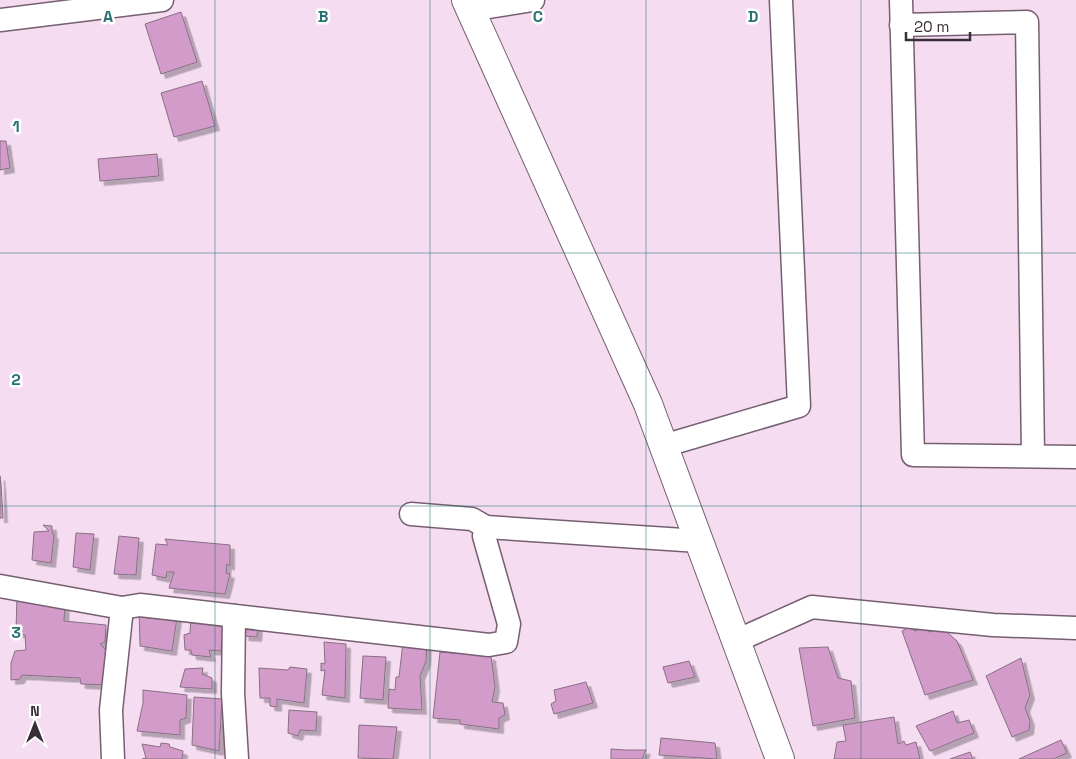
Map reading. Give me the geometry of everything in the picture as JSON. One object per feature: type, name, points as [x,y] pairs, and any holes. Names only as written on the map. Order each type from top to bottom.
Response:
[{"type":"main road","points":[[468,5],[648,404],[780,759]]},
{"type":"street","points":[[0,20],[162,0]]},
{"type":"street","points":[[468,5],[533,0]]},
{"type":"street","points":[[664,446],[798,406],[781,0]]},
{"type":"street","points":[[901,0],[913,455],[1076,457]]},
{"type":"street","points":[[901,25],[1027,22],[1033,456]]},
{"type":"street","points":[[411,514],[472,519],[486,527],[699,541]]},
{"type":"street","points":[[0,586],[122,608],[140,605],[489,646],[506,642],[509,624],[484,536],[486,527]]},
{"type":"street","points":[[736,641],[812,607],[992,625],[1076,628]]},
{"type":"street","points":[[113,759],[111,710],[122,608]]},
{"type":"street","points":[[234,616],[232,693],[237,759]]},
{"type":"building","points":[[181,12],[197,62],[161,74],[145,24]]},
{"type":"building","points":[[202,81],[215,126],[174,137],[161,93]]},
{"type":"building","points":[[0,141],[6,141],[10,168],[0,170]]},
{"type":"building","points":[[157,154],[159,176],[100,181],[98,159]]},
{"type":"building","points":[[0,476],[1,484],[3,518],[0,518]]},
{"type":"building","points":[[43,525],[52,526],[52,533],[54,535],[51,563],[32,560],[34,532],[49,531]]},
{"type":"building","points":[[76,533],[94,534],[90,570],[73,567]]},
{"type":"building","points":[[119,536],[139,538],[136,575],[114,574]]},
{"type":"building","points":[[165,539],[230,545],[230,566],[227,564],[226,573],[230,574],[225,594],[169,588],[174,572],[167,572],[166,578],[152,575],[156,544],[168,545]]},
{"type":"building","points":[[17,594],[65,603],[64,621],[106,625],[105,642],[100,644],[107,651],[108,685],[81,684],[80,678],[22,675],[20,679],[11,680],[11,663],[15,651],[26,650],[25,635],[16,632]]},
{"type":"building","points":[[139,611],[178,611],[172,651],[140,646]]},
{"type":"building","points":[[191,616],[228,620],[227,641],[222,639],[221,651],[209,650],[211,657],[192,655],[191,650],[185,650],[184,635],[190,633]]},
{"type":"building","points":[[246,623],[258,625],[257,637],[244,636]]},
{"type":"building","points":[[913,625],[914,631],[924,628],[929,632],[942,628],[957,641],[973,680],[925,695],[902,631]]},
{"type":"building","points":[[427,641],[426,661],[420,676],[422,710],[388,708],[389,689],[395,690],[396,677],[399,677],[403,642]]},
{"type":"building","points":[[324,642],[346,644],[345,698],[322,695],[325,670],[321,671],[321,663],[325,664]]},
{"type":"building","points":[[828,647],[838,678],[851,681],[855,718],[813,726],[799,648]]},
{"type":"building","points":[[440,652],[491,656],[495,687],[492,702],[503,703],[505,715],[499,718],[499,729],[460,724],[460,720],[433,718]]},
{"type":"building","points":[[363,656],[386,657],[383,700],[360,698]]},
{"type":"building","points":[[1021,658],[1030,695],[1025,708],[1030,721],[1029,730],[1012,737],[986,676]]},
{"type":"building","points":[[689,661],[695,677],[668,683],[663,667]]},
{"type":"building","points":[[290,667],[307,669],[304,703],[277,699],[277,707],[270,706],[270,698],[260,698],[259,668],[288,670]]},
{"type":"building","points":[[203,668],[202,674],[212,678],[212,689],[180,687],[185,669]]},
{"type":"building","points":[[586,682],[593,703],[554,714],[551,704],[556,701],[554,690]]},
{"type":"building","points":[[143,690],[187,695],[186,718],[180,720],[180,735],[137,731],[143,703]]},
{"type":"building","points":[[194,697],[222,699],[219,751],[192,745]]},
{"type":"building","points":[[289,710],[317,712],[316,731],[300,730],[298,736],[288,733]]},
{"type":"building","points":[[953,711],[957,723],[969,720],[974,733],[930,751],[916,726]]},
{"type":"building","points":[[894,717],[898,744],[904,741],[906,745],[916,742],[920,759],[834,759],[837,742],[846,741],[843,725]]},
{"type":"building","points":[[359,725],[397,727],[393,759],[358,758]]},
{"type":"building","points":[[661,738],[715,743],[717,759],[659,755]]},
{"type":"building","points":[[1061,740],[1067,753],[1053,759],[1019,759]]},
{"type":"building","points":[[161,743],[169,744],[170,747],[183,751],[182,759],[142,759],[146,758],[142,744],[160,747]]},
{"type":"building","points":[[611,749],[646,750],[642,759],[611,759]]},
{"type":"building","points":[[970,752],[973,759],[950,759]]}]
